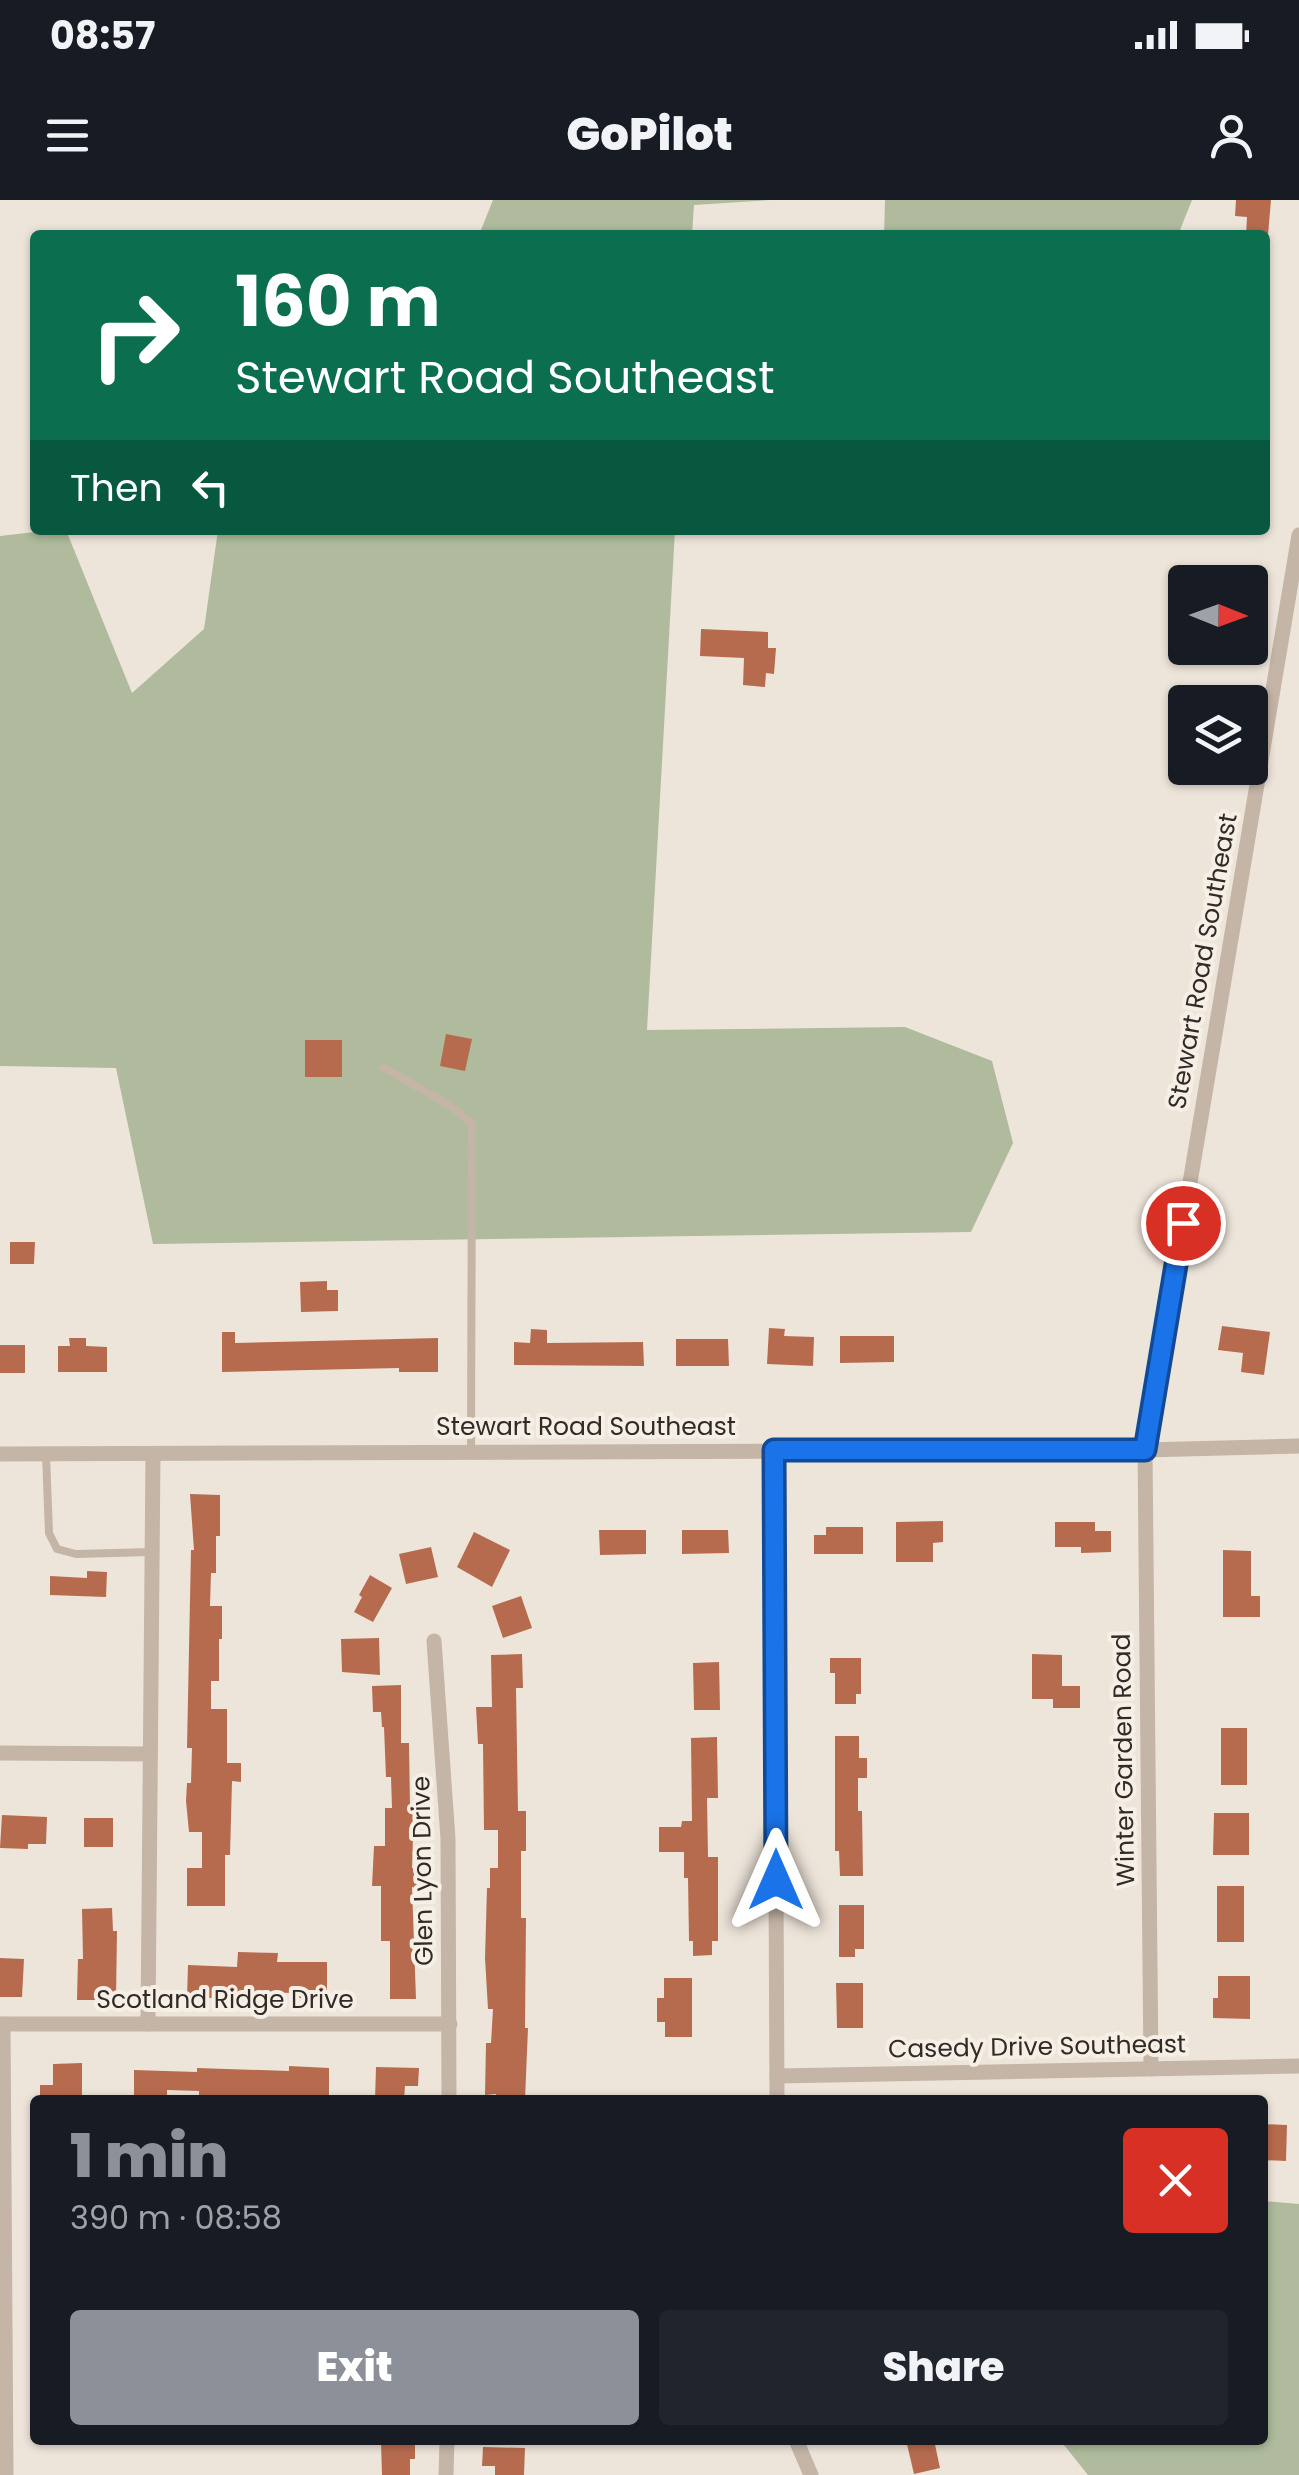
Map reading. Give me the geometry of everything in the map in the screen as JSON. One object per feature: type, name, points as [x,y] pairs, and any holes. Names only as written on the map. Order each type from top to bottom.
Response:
[{"type":"street","name":"Stewart Road Southeast","points":[[0,1454],[1145,1450],[1299,535]]},
{"type":"street","points":[[1145,1450],[1299,1446]]},
{"type":"street","points":[[774,1450],[777,2095]]},
{"type":"street","name":"Winter Garden Road","points":[[1145,1450],[1151,2069]]},
{"type":"street","points":[[148,2024],[153,1454]]},
{"type":"street","name":"Glen Lyon Drive","points":[[434,1642],[446,1784],[449,2095]]},
{"type":"street","points":[[0,1753],[150,1754]]},
{"type":"street","points":[[1,2024],[2,2397],[6,2475]]},
{"type":"street","name":"Scotland Ridge Drive","points":[[1,2024],[450,2024]]},
{"type":"street","name":"Casedy Drive Southeast","points":[[777,2076],[1299,2066]]},
{"type":"street","points":[[446,2475],[447,2445]]},
{"type":"street","points":[[798,2445],[811,2475]]},
{"type":"lane","points":[[383,1067],[452,1107],[472,1124],[471,1452]]},
{"type":"lane","points":[[46,1454],[49,1533],[58,1549],[76,1554],[152,1552]]},
{"type":"green space","points":[[493,200],[771,200],[694,205],[692,230],[481,230]]},
{"type":"green space","points":[[885,200],[1192,200],[1180,230],[884,230]]},
{"type":"green space","points":[[30,533],[68,535],[132,693],[204,629],[217,535],[675,535],[647,1030],[905,1027],[992,1061],[1013,1143],[971,1232],[153,1244],[116,1068],[0,1066],[0,536]]},
{"type":"green space","points":[[1268,2201],[1299,2204],[1299,2475],[1088,2475],[1064,2445],[1268,2445]]},
{"type":"building","points":[[1236,200],[1271,200],[1268,230],[1246,230],[1247,217],[1235,216]]},
{"type":"building","points":[[701,629],[768,632],[768,648],[776,648],[774,674],[766,673],[765,687],[743,685],[744,658],[700,656]]},
{"type":"building","points":[[446,1034],[472,1039],[465,1071],[440,1066]]},
{"type":"building","points":[[305,1040],[342,1040],[342,1077],[305,1077]]},
{"type":"building","points":[[10,1242],[35,1242],[34,1264],[10,1264]]},
{"type":"building","points":[[327,1281],[327,1290],[338,1290],[338,1311],[301,1312],[300,1282]]},
{"type":"building","points":[[1222,1326],[1270,1332],[1264,1375],[1241,1372],[1243,1353],[1218,1350]]},
{"type":"building","points":[[769,1328],[785,1329],[784,1336],[814,1337],[813,1366],[767,1364]]},
{"type":"building","points":[[531,1329],[547,1330],[547,1343],[643,1342],[644,1366],[514,1365],[514,1342],[530,1343]]},
{"type":"building","points":[[222,1332],[235,1332],[235,1343],[438,1338],[438,1372],[399,1372],[399,1368],[222,1372]]},
{"type":"building","points":[[840,1336],[894,1336],[894,1362],[840,1363]]},
{"type":"building","points":[[69,1338],[86,1338],[86,1346],[107,1347],[107,1372],[58,1372],[58,1346],[70,1346]]},
{"type":"building","points":[[676,1339],[728,1339],[729,1366],[676,1366]]},
{"type":"building","points":[[0,1345],[25,1345],[25,1373],[0,1373]]},
{"type":"building","points":[[190,1494],[220,1495],[220,1536],[216,1536],[216,1573],[211,1573],[210,1606],[222,1606],[222,1639],[219,1681],[211,1681],[211,1709],[227,1709],[227,1763],[241,1763],[241,1782],[232,1781],[225,1906],[187,1906],[187,1868],[202,1868],[202,1832],[189,1832],[186,1801],[192,1748],[187,1748],[194,1550]]},
{"type":"building","points":[[943,1521],[943,1542],[933,1543],[933,1562],[896,1562],[896,1522]]},
{"type":"building","points":[[1055,1522],[1095,1522],[1095,1531],[1111,1531],[1111,1552],[1081,1553],[1081,1547],[1055,1547]]},
{"type":"building","points":[[826,1527],[863,1527],[863,1554],[814,1554],[814,1535],[826,1535]]},
{"type":"building","points":[[599,1530],[646,1530],[646,1554],[600,1555]]},
{"type":"building","points":[[682,1530],[728,1530],[729,1553],[682,1554]]},
{"type":"building","points":[[474,1532],[510,1550],[492,1587],[457,1567]]},
{"type":"building","points":[[431,1547],[438,1577],[406,1584],[399,1554]]},
{"type":"building","points":[[1223,1550],[1251,1551],[1251,1596],[1260,1596],[1260,1617],[1223,1617]]},
{"type":"building","points":[[87,1571],[107,1572],[106,1597],[50,1595],[50,1576],[87,1578]]},
{"type":"building","points":[[370,1575],[392,1588],[373,1622],[354,1612]]},
{"type":"building","points":[[521,1596],[532,1628],[503,1638],[492,1606]]},
{"type":"building","points":[[379,1638],[380,1675],[342,1672],[341,1639]]},
{"type":"building","points":[[522,1654],[523,1688],[516,1688],[518,1811],[526,1811],[526,1851],[521,1851],[528,2028],[525,2095],[485,2095],[486,2043],[491,2043],[493,2009],[488,2009],[485,1958],[487,1888],[490,1868],[498,1868],[498,1830],[484,1830],[483,1744],[478,1744],[476,1707],[492,1707],[491,1655]]},
{"type":"building","points":[[1032,1654],[1062,1655],[1062,1686],[1080,1686],[1080,1708],[1053,1708],[1053,1699],[1032,1699]]},
{"type":"building","points":[[830,1658],[861,1658],[861,1694],[856,1694],[856,1704],[835,1704],[835,1673],[830,1673]]},
{"type":"building","points":[[719,1662],[720,1710],[694,1710],[693,1663]]},
{"type":"building","points":[[401,1685],[401,1743],[409,1743],[410,1806],[414,1806],[412,1868],[418,1868],[417,1888],[412,1887],[416,1999],[390,1999],[390,1941],[381,1941],[381,1886],[372,1886],[374,1846],[385,1846],[385,1808],[392,1808],[384,1727],[381,1712],[373,1712],[372,1686]]},
{"type":"building","points":[[1221,1728],[1247,1728],[1247,1785],[1221,1785]]},
{"type":"building","points":[[835,1736],[859,1736],[859,1758],[867,1758],[867,1778],[858,1778],[863,1876],[840,1876],[839,1851],[835,1851]]},
{"type":"building","points":[[717,1737],[718,1798],[707,1798],[708,1857],[718,1857],[718,1941],[712,1941],[712,1955],[693,1956],[684,1852],[659,1852],[659,1827],[681,1827],[682,1821],[692,1821],[691,1738]]},
{"type":"building","points":[[1214,1813],[1249,1813],[1249,1855],[1213,1855]]},
{"type":"building","points":[[2,1815],[47,1817],[46,1844],[28,1844],[28,1849],[0,1848]]},
{"type":"building","points":[[84,1818],[113,1818],[113,1847],[84,1847]]},
{"type":"building","points":[[1217,1886],[1244,1886],[1244,1942],[1217,1942]]},
{"type":"building","points":[[839,1905],[864,1905],[864,1949],[855,1949],[855,1957],[839,1957]]},
{"type":"building","points":[[112,1908],[113,1931],[117,1931],[116,2000],[77,2000],[78,1959],[83,1959],[82,1909]]},
{"type":"building","points":[[238,1952],[278,1953],[277,1962],[327,1962],[327,1992],[310,1992],[310,1998],[294,1998],[294,1993],[255,1992],[255,1998],[187,1998],[188,1965],[237,1967]]},
{"type":"building","points":[[0,1958],[24,1959],[22,1997],[0,1997]]},
{"type":"building","points":[[1218,1976],[1250,1976],[1250,2019],[1213,2018]]},
{"type":"building","points":[[664,1978],[692,1978],[692,2037],[665,2037],[665,2022],[657,2022],[657,1998],[664,1998]]},
{"type":"building","points":[[836,1983],[863,1983],[863,2028],[837,2028]]},
{"type":"building","points":[[82,2063],[82,2095],[40,2095],[40,2085],[53,2085],[53,2064]]},
{"type":"building","points":[[289,2066],[329,2068],[329,2095],[199,2095],[199,2091],[167,2090],[167,2095],[134,2095],[134,2070],[289,2071]]},
{"type":"building","points":[[376,2067],[419,2068],[418,2086],[405,2086],[404,2095],[375,2095]]},
{"type":"building","points":[[1268,2124],[1287,2125],[1286,2161],[1268,2160]]},
{"type":"building","points":[[381,2445],[415,2445],[410,2475],[382,2475]]},
{"type":"building","points":[[907,2445],[935,2445],[940,2468],[914,2474]]},
{"type":"building","points":[[483,2447],[525,2448],[524,2475],[495,2475],[495,2466],[482,2466]]},
{"type":"route","points":[[776,1880],[774,1450],[1145,1450],[1183,1223]]}]
